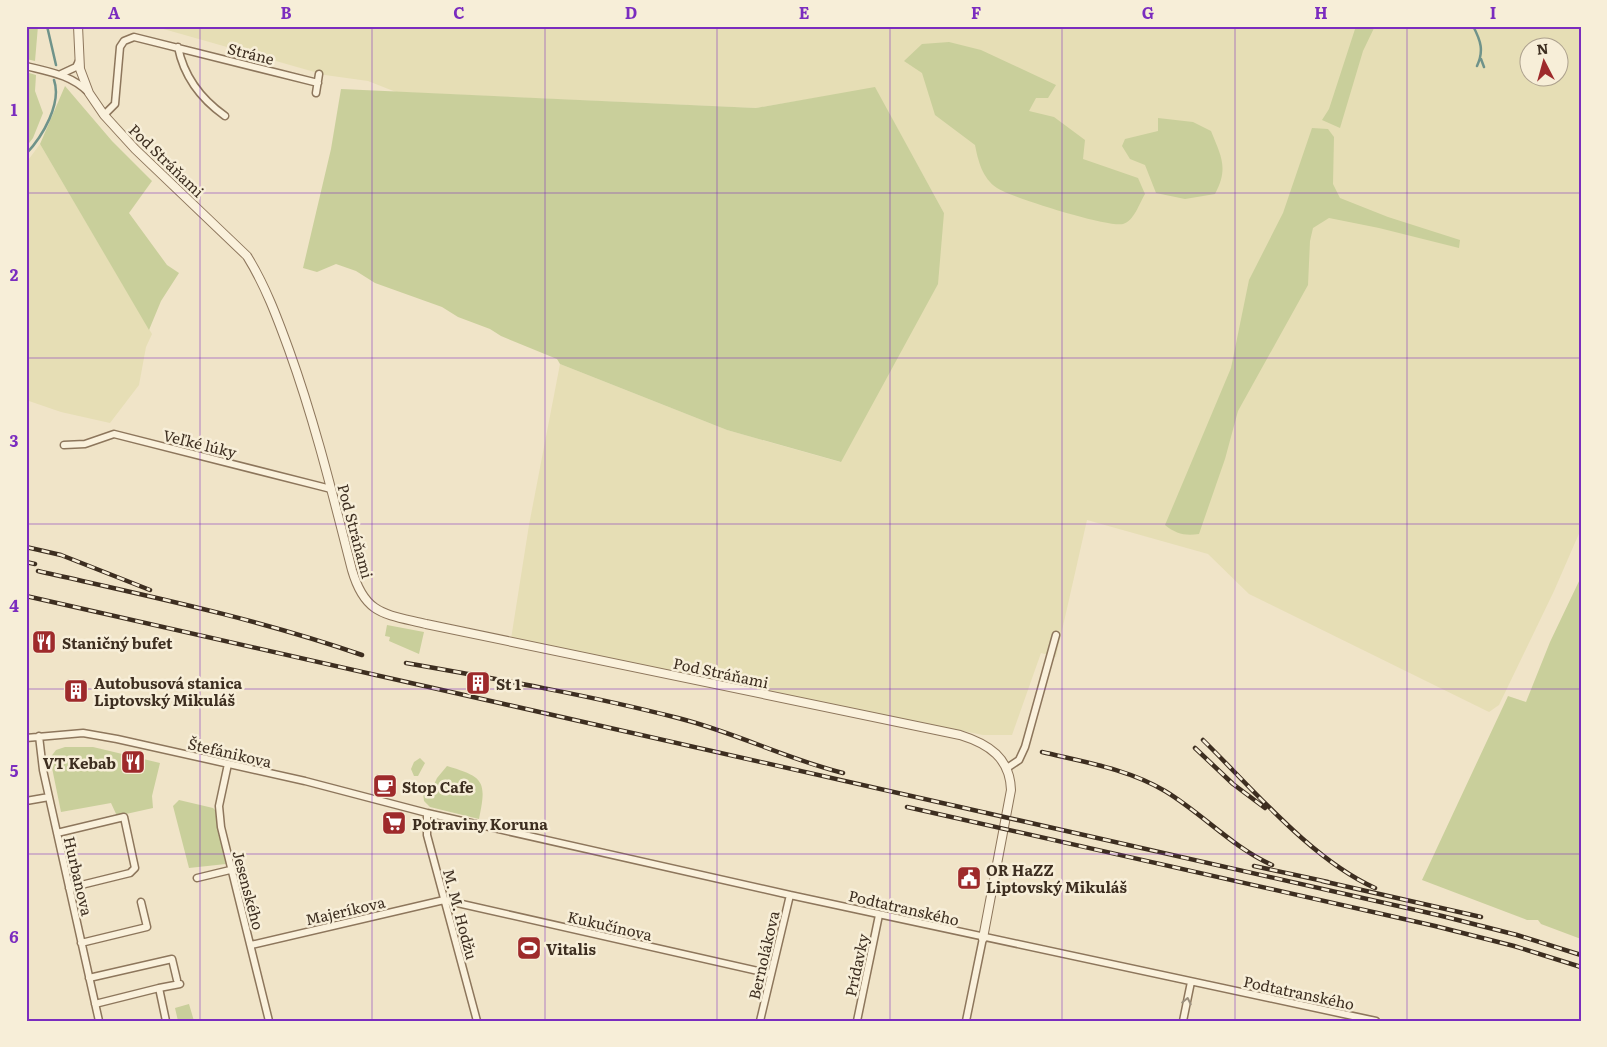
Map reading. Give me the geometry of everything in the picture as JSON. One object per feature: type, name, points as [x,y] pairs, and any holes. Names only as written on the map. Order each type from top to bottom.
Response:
[{"type":"street","name":"Pod Stráňami","points":[[78,26],[79,61],[89,94],[104,115],[140,155],[247,256],[257,271],[294,363],[313,421],[358,592],[364,600],[376,609],[433,626],[960,735],[991,748],[1007,768],[1012,790],[982,938]]},
{"type":"street","name":"Stráne","points":[[104,115],[115,104],[118,55],[122,44],[130,38],[178,47],[318,83]]},
{"type":"street","points":[[178,47],[183,66],[199,93],[225,116]]},
{"type":"street","points":[[61,74],[76,67],[79,61]]},
{"type":"street","points":[[26,66],[61,74],[77,82],[89,94]]},
{"type":"street","points":[[316,93],[319,74]]},
{"type":"street","name":"Veľké lúky","points":[[64,445],[85,444],[114,434],[331,489]]},
{"type":"street","points":[[1007,768],[1015,764],[1022,755],[1056,635]]},
{"type":"street","name":"Štefánikova","points":[[26,738],[91,734],[312,783],[427,813]]},
{"type":"street","name":"Hurbanova","points":[[39,736],[49,797],[99,1021]]},
{"type":"street","name":"Jesenského","points":[[228,764],[219,812],[230,870],[251,944],[269,1021]]},
{"type":"street","points":[[26,801],[49,797]]},
{"type":"street","name":"Podtatranského","points":[[427,813],[982,938],[1376,1021]]},
{"type":"street","name":"M. M. Hodžu","points":[[427,813],[428,835],[477,1021]]},
{"type":"street","points":[[57,832],[124,817],[135,868],[130,873],[69,888]]},
{"type":"street","points":[[197,878],[230,870]]},
{"type":"street","name":"Bernolákova","points":[[760,1021],[790,895]]},
{"type":"street","name":"Majeríkova","points":[[251,944],[444,900]]},
{"type":"street","name":"Kukučínova","points":[[444,900],[771,974]]},
{"type":"street","points":[[81,943],[147,927],[141,902]]},
{"type":"street","name":"Prídavky","points":[[857,1021],[879,915]]},
{"type":"street","points":[[966,1021],[982,938]]},
{"type":"street","points":[[89,978],[172,959],[179,982],[95,1004]]},
{"type":"street","points":[[1183,1021],[1191,982]]},
{"type":"street","points":[[159,988],[166,1021]]},
{"type":"shaded area","points":[[153,26],[1581,26],[1581,529],[1554,591],[1499,705],[1489,712],[1249,594],[1208,554],[1087,520],[1056,657],[1041,653],[1012,735],[983,735],[511,639],[529,525],[560,364],[727,430],[840,462],[944,213],[875,88],[756,108],[396,92],[368,81],[325,75]]},
{"type":"shaded area","points":[[40,144],[152,334],[146,347],[139,385],[110,423],[61,412],[26,400],[26,163]]},
{"type":"green space","points":[[26,26],[38,26],[35,61],[26,59]]},
{"type":"green space","points":[[1356,26],[1375,26],[1363,51],[1340,128],[1322,120],[1329,109]]},
{"type":"green space","points":[[949,42],[981,50],[1056,85],[1048,98],[1036,98],[1029,111],[1054,117],[1085,140],[1083,159],[1138,178],[1145,194],[1136,212],[1130,219],[1123,224],[1114,224],[1081,217],[1020,198],[992,184],[984,174],[975,145],[935,115],[922,73],[904,61],[922,44]]},
{"type":"green space","points":[[26,72],[36,75],[35,91],[43,113],[33,138],[26,147]]},
{"type":"green space","points":[[65,86],[112,141],[152,181],[129,213],[167,265],[179,273],[161,301],[149,330],[40,144]]},
{"type":"green space","points":[[875,87],[944,213],[938,284],[841,462],[727,430],[560,364],[557,359],[458,317],[442,307],[375,283],[356,271],[336,264],[317,272],[303,268],[331,149],[341,89],[756,108]]},
{"type":"green space","points":[[1158,118],[1193,122],[1211,131],[1223,169],[1215,194],[1185,199],[1156,193],[1145,165],[1130,159],[1122,146],[1125,139],[1158,131]]},
{"type":"green space","points":[[1312,128],[1328,129],[1334,137],[1333,184],[1340,198],[1388,217],[1460,240],[1459,248],[1329,218],[1313,228],[1310,241],[1308,285],[1238,411],[1225,459],[1199,534],[1189,535],[1177,532],[1165,525],[1231,368],[1249,280],[1283,213]]},
{"type":"green space","points":[[1581,577],[1581,939],[1541,924],[1538,920],[1527,920],[1422,880],[1508,696],[1526,702],[1550,642]]},
{"type":"green space","points":[[387,625],[424,632],[419,654],[389,641],[390,637],[385,636]]},
{"type":"green space","points":[[65,747],[93,747],[160,763],[152,796],[153,808],[117,816],[111,803],[61,812],[50,758],[56,750]]},
{"type":"green space","points":[[420,758],[425,763],[418,776],[414,776],[411,769],[414,762]]},
{"type":"green space","points":[[447,766],[469,774],[480,782],[483,796],[479,819],[430,807],[424,801],[423,793],[429,795],[437,778]]},
{"type":"green space","points":[[179,800],[213,808],[216,811],[226,864],[189,868],[173,806]]},
{"type":"green space","points":[[189,1004],[194,1021],[178,1021],[175,1008]]},
{"type":"waterway","points":[[47,26],[56,65]]},
{"type":"waterway","points":[[1473,26],[1481,46],[1477,66]]},
{"type":"waterway","points":[[1481,59],[1484,67]]},
{"type":"waterway","points":[[26,154],[39,138],[53,109],[56,89],[54,80]]},
{"type":"railway","points":[[26,547],[61,555],[150,590]]},
{"type":"railway","points":[[26,562],[35,564]]},
{"type":"railway","points":[[38,571],[241,619],[362,655]]},
{"type":"railway","points":[[26,596],[1438,915],[1517,935],[1581,955]]},
{"type":"railway","points":[[406,663],[508,681],[678,718],[843,773]]},
{"type":"railway","points":[[1203,740],[1284,822],[1328,860],[1375,888]]},
{"type":"railway","points":[[1195,748],[1233,784],[1265,808]]},
{"type":"railway","points":[[1042,752],[1105,767],[1151,783],[1179,800],[1257,858],[1272,865]]},
{"type":"railway","points":[[907,807],[1435,926],[1514,946],[1581,967]]},
{"type":"railway","points":[[1254,866],[1328,882]]},
{"type":"railway","points":[[1322,881],[1481,917]]},
{"type":"place","name":"Staničný bufet","points":[[44,642]]},
{"type":"place","name":"St 1","points":[[478,683]]},
{"type":"place","name":"Autobusová stanica Liptovský Mikuláš","points":[[76,691]]},
{"type":"place","name":"VT Kebab","points":[[133,762]]},
{"type":"place","name":"Stop Cafe","points":[[385,786]]},
{"type":"place","name":"Potraviny Koruna","points":[[394,823]]},
{"type":"place","name":"OR HaZZ Liptovský Mikuláš","points":[[969,878]]},
{"type":"place","name":"Vitalis","points":[[529,948]]}]
